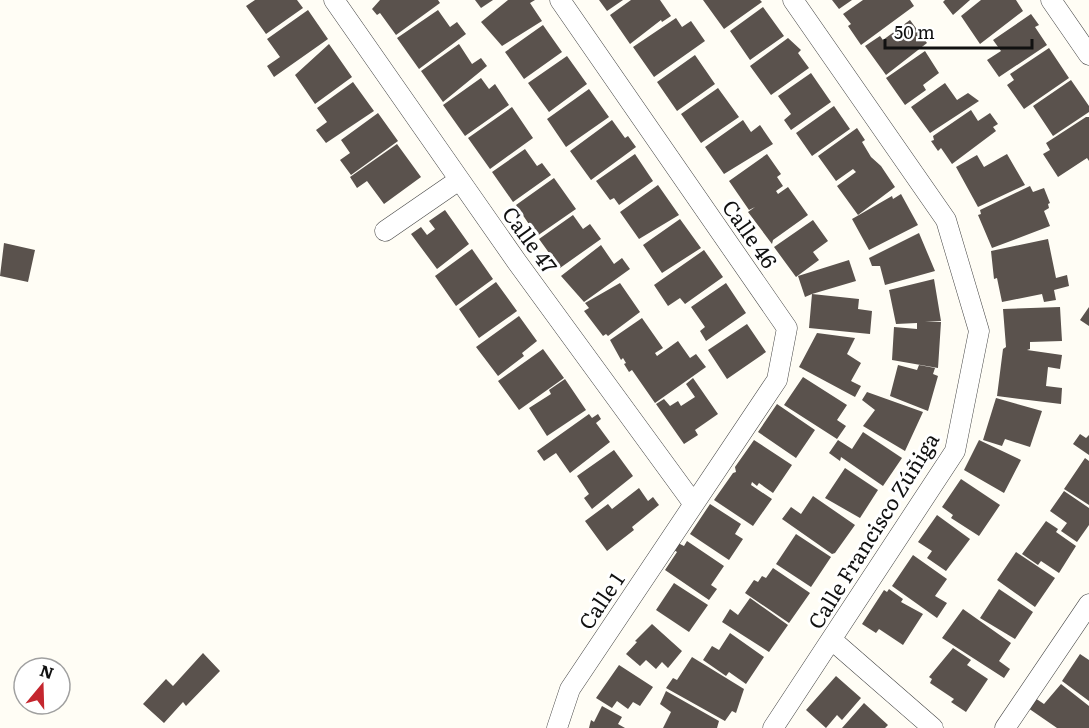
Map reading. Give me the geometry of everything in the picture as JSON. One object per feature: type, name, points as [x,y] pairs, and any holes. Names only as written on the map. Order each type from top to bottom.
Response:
[{"type":"street","name":"Calle 47","points":[[334,0],[459,180],[693,503]]},
{"type":"street","name":"Calle 46","points":[[560,0],[787,328],[777,380],[693,503]]},
{"type":"street","name":"Calle Francisco Zúñiga","points":[[773,728],[955,451],[979,331],[946,220],[793,0]]},
{"type":"street","points":[[1051,0],[1089,55]]},
{"type":"street","points":[[1065,20],[1071,0]]},
{"type":"street","points":[[385,231],[459,180]]},
{"type":"street","name":"Calle 1","points":[[557,728],[570,689],[693,503]]},
{"type":"street","points":[[1005,728],[1089,604]]},
{"type":"street","points":[[832,640],[933,728]]},
{"type":"building","points":[[255,0],[297,0],[303,8],[266,34],[246,6]]},
{"type":"building","points":[[380,0],[438,0],[440,3],[396,35],[380,13],[377,15],[372,9]]},
{"type":"building","points":[[475,0],[493,0],[481,8]]},
{"type":"building","points":[[508,0],[535,0],[530,3],[542,21],[502,46],[481,22]]},
{"type":"building","points":[[599,0],[623,0],[607,11]]},
{"type":"building","points":[[631,0],[660,0],[671,16],[662,22],[661,20],[630,44],[610,15]]},
{"type":"building","points":[[703,0],[760,0],[762,2],[724,29]]},
{"type":"building","points":[[832,0],[852,0],[839,9]]},
{"type":"building","points":[[863,0],[910,0],[914,6],[861,45],[848,26],[851,24],[843,14]]},
{"type":"building","points":[[945,0],[970,0],[953,15],[943,2]]},
{"type":"building","points":[[981,0],[1016,0],[1023,11],[980,44],[961,16]]},
{"type":"building","points":[[763,7],[784,36],[750,60],[730,31]]},
{"type":"building","points":[[308,10],[328,39],[274,77],[267,66],[280,57],[267,39]]},
{"type":"building","points":[[438,10],[450,27],[457,22],[466,34],[419,69],[397,38]]},
{"type":"building","points":[[1031,14],[1039,25],[1035,27],[1047,45],[999,77],[987,60],[1001,51],[993,40]]},
{"type":"building","points":[[676,18],[682,27],[691,21],[705,41],[654,77],[633,47]]},
{"type":"building","points":[[910,20],[927,43],[886,75],[865,46],[880,36],[883,40]]},
{"type":"building","points":[[543,25],[562,52],[524,79],[505,52]]},
{"type":"building","points":[[788,38],[801,50],[798,53],[809,68],[771,95],[750,66]]},
{"type":"building","points":[[329,44],[352,77],[315,104],[295,75]]},
{"type":"building","points":[[459,44],[472,64],[481,58],[487,66],[443,102],[421,71]]},
{"type":"building","points":[[1049,48],[1069,78],[1024,109],[1007,85],[1014,80],[1010,74]]},
{"type":"building","points":[[925,51],[939,73],[923,85],[926,90],[905,105],[886,78]]},
{"type":"building","points":[[695,55],[715,84],[677,111],[657,82]]},
{"type":"building","points":[[567,56],[587,84],[549,112],[528,83]]},
{"type":"building","points":[[811,73],[831,102],[791,130],[784,120],[791,114],[778,96]]},
{"type":"building","points":[[481,78],[489,89],[495,84],[509,105],[465,136],[443,105]]},
{"type":"building","points":[[1071,80],[1089,106],[1089,112],[1053,136],[1033,106]]},
{"type":"building","points":[[353,82],[374,111],[326,143],[316,130],[327,122],[317,108]]},
{"type":"building","points":[[945,83],[957,100],[968,93],[979,101],[930,133],[911,107]]},
{"type":"building","points":[[718,88],[739,117],[701,143],[681,114]]},
{"type":"building","points":[[589,89],[609,117],[566,147],[547,119]]},
{"type":"building","points":[[834,106],[850,129],[812,156],[796,133]]},
{"type":"building","points":[[512,107],[533,138],[490,169],[468,138]]},
{"type":"building","points":[[971,110],[978,121],[990,113],[998,124],[993,127],[996,131],[952,164],[941,148],[938,151],[931,141],[934,140],[933,136]]},
{"type":"building","points":[[378,113],[398,141],[351,175],[340,160],[350,153],[341,140]]},
{"type":"building","points":[[1089,117],[1089,161],[1087,158],[1058,177],[1043,154],[1050,150],[1046,143]]},
{"type":"building","points":[[612,120],[625,138],[628,136],[636,147],[591,180],[570,151]]},
{"type":"building","points":[[743,120],[751,132],[760,125],[773,144],[724,174],[705,147]]},
{"type":"building","points":[[857,128],[865,140],[862,142],[871,157],[881,166],[895,187],[858,215],[837,186],[856,172],[853,169],[836,181],[818,156]]},
{"type":"building","points":[[397,144],[421,177],[384,204],[367,181],[357,188],[350,177]]},
{"type":"building","points":[[525,149],[537,166],[542,163],[551,175],[513,202],[492,172]]},
{"type":"building","points":[[635,154],[653,181],[619,205],[614,198],[610,200],[596,181]]},
{"type":"building","points":[[767,154],[781,174],[777,177],[783,186],[776,191],[778,194],[788,187],[808,215],[773,240],[772,244],[748,212],[755,207],[749,210],[729,181]]},
{"type":"building","points":[[1007,154],[1025,185],[978,207],[956,167],[977,155],[984,167]]},
{"type":"building","points":[[554,178],[576,209],[537,236],[516,205]]},
{"type":"building","points":[[658,185],[679,215],[639,239],[620,212]]},
{"type":"building","points":[[1030,186],[1033,192],[1044,188],[1050,203],[1049,208],[1044,211],[1050,226],[992,248],[978,215],[981,214],[980,210]]},
{"type":"building","points":[[901,194],[918,225],[869,250],[852,219],[892,196],[893,199]]},
{"type":"building","points":[[445,210],[469,244],[437,269],[411,234],[421,227],[427,235],[435,229],[429,221]]},
{"type":"building","points":[[573,215],[583,229],[590,224],[601,239],[560,268],[539,239]]},
{"type":"building","points":[[680,219],[701,248],[662,273],[643,245]]},
{"type":"building","points":[[813,220],[828,241],[813,252],[819,260],[796,277],[774,247]]},
{"type":"building","points":[[919,233],[935,271],[885,285],[880,266],[872,266],[869,258]]},
{"type":"building","points":[[1048,239],[1056,278],[1067,275],[1069,286],[1054,290],[1056,300],[1044,302],[1042,294],[1002,302],[997,278],[994,279],[991,251]]},
{"type":"building","points":[[4,243],[35,250],[28,282],[0,276]]},
{"type":"building","points":[[601,245],[614,264],[622,258],[630,269],[584,302],[561,276]]},
{"type":"building","points":[[472,249],[493,279],[456,306],[435,276]]},
{"type":"building","points":[[704,250],[723,277],[685,304],[680,298],[668,306],[654,285]]},
{"type":"building","points":[[849,260],[856,281],[805,297],[798,276]]},
{"type":"building","points":[[934,279],[941,321],[925,322],[941,322],[938,368],[892,360],[894,327],[917,329],[917,323],[896,324],[889,290]]},
{"type":"building","points":[[496,282],[517,311],[479,338],[459,309]]},
{"type":"building","points":[[620,283],[640,312],[608,336],[606,334],[603,336],[584,311],[589,308],[585,303]]},
{"type":"building","points":[[726,283],[746,313],[706,341],[700,331],[705,327],[691,307]]},
{"type":"building","points":[[812,294],[859,299],[858,309],[872,311],[870,334],[809,328]]},
{"type":"building","points":[[1060,307],[1062,341],[1030,342],[1030,349],[1027,350],[1062,355],[1060,369],[1048,367],[1046,386],[1062,388],[1061,404],[997,396],[1003,349],[1006,347],[1003,309]]},
{"type":"building","points":[[1089,307],[1089,326],[1080,320]]},
{"type":"building","points":[[519,316],[537,341],[522,353],[524,356],[498,376],[476,347]]},
{"type":"building","points":[[642,318],[663,348],[655,353],[657,356],[678,341],[690,358],[696,354],[706,367],[655,403],[632,370],[629,372],[624,364],[626,363],[623,358],[621,360],[610,340]]},
{"type":"building","points":[[747,324],[766,352],[727,379],[708,350]]},
{"type":"building","points":[[817,333],[855,338],[847,354],[861,363],[851,381],[861,386],[855,397],[799,367]]},
{"type":"building","points":[[543,349],[564,378],[519,410],[498,381]]},
{"type":"building","points":[[898,365],[917,370],[919,365],[935,368],[933,374],[938,376],[928,411],[890,396]]},
{"type":"building","points":[[803,377],[847,405],[837,420],[846,426],[837,439],[784,405]]},
{"type":"building","points":[[693,378],[718,414],[695,430],[698,435],[684,444],[656,404],[664,399],[670,406],[678,401],[681,406],[695,397],[686,384]]},
{"type":"building","points":[[565,379],[586,410],[547,436],[529,408],[551,394],[549,390]]},
{"type":"building","points":[[867,392],[923,412],[905,451],[863,426],[875,410],[862,400]]},
{"type":"building","points":[[996,398],[1042,411],[1030,447],[1005,439],[1002,446],[983,440]]},
{"type":"building","points":[[777,404],[815,430],[796,458],[758,432]]},
{"type":"building","points":[[589,414],[592,418],[598,414],[601,419],[596,423],[610,442],[570,473],[556,453],[544,461],[537,451]]},
{"type":"building","points":[[863,432],[902,458],[883,486],[841,457],[840,461],[829,453],[838,440],[852,449]]},
{"type":"building","points":[[1080,434],[1086,438],[1089,435],[1089,455],[1073,444]]},
{"type":"building","points":[[754,440],[792,465],[773,493],[759,483],[757,486],[752,482],[751,485],[772,499],[753,526],[714,500],[736,472],[735,467]]},
{"type":"building","points":[[979,440],[1021,460],[1004,493],[964,470]]},
{"type":"building","points":[[614,450],[633,476],[592,509],[584,498],[589,494],[577,476]]},
{"type":"building","points":[[1085,458],[1089,461],[1089,505],[1064,489]]},
{"type":"building","points":[[845,468],[878,490],[860,518],[825,498]]},
{"type":"building","points":[[961,479],[1000,505],[979,536],[951,518],[953,515],[942,507]]},
{"type":"building","points":[[639,488],[648,501],[653,497],[659,505],[632,527],[634,530],[607,551],[585,521],[608,504],[612,509]]},
{"type":"building","points":[[1064,491],[1089,508],[1089,525],[1077,542],[1061,531],[1067,523],[1050,511]]},
{"type":"building","points":[[813,496],[855,525],[835,553],[832,554],[782,519],[791,507],[801,514]]},
{"type":"building","points":[[710,504],[741,524],[735,534],[743,539],[729,560],[690,534]]},
{"type":"building","points":[[937,515],[970,539],[946,571],[927,558],[932,551],[918,542]]},
{"type":"building","points":[[1046,521],[1058,529],[1056,532],[1076,546],[1059,573],[1041,561],[1038,565],[1022,554]]},
{"type":"building","points":[[796,534],[831,557],[811,587],[776,564]]},
{"type":"building","points":[[687,541],[724,566],[711,585],[717,589],[709,600],[665,570],[677,552],[671,548],[678,543],[684,546]]},
{"type":"building","points":[[1016,552],[1055,578],[1035,607],[997,580]]},
{"type":"building","points":[[913,555],[947,579],[935,596],[947,603],[937,618],[892,586]]},
{"type":"building","points":[[773,568],[810,593],[789,623],[745,593],[754,580],[758,582],[762,576],[766,578]]},
{"type":"building","points":[[674,583],[708,605],[689,632],[656,610]]},
{"type":"building","points":[[889,589],[903,599],[901,602],[923,614],[903,645],[879,629],[876,633],[862,624],[884,590],[887,592]]},
{"type":"building","points":[[999,589],[1033,612],[1015,639],[980,618]]},
{"type":"building","points":[[750,598],[788,625],[769,652],[722,622],[730,609],[738,615]]},
{"type":"building","points":[[963,609],[1011,643],[999,661],[1010,669],[1004,678],[942,638]]},
{"type":"building","points":[[652,624],[682,651],[668,668],[662,662],[656,669],[646,660],[640,666],[626,654]]},
{"type":"building","points":[[730,633],[764,657],[746,684],[729,672],[726,676],[703,660],[712,646],[719,650]]},
{"type":"building","points":[[953,648],[971,660],[967,665],[988,679],[966,712],[951,702],[954,699],[930,683],[932,679],[929,677]]},
{"type":"building","points":[[203,653],[220,671],[186,706],[183,702],[164,723],[143,704],[166,679],[173,686]]},
{"type":"building","points":[[1080,654],[1089,660],[1089,701],[1062,681]]},
{"type":"building","points":[[692,657],[744,689],[736,713],[732,711],[725,721],[666,688],[673,678],[677,680]]},
{"type":"building","points":[[619,665],[653,687],[640,706],[633,702],[628,709],[617,701],[612,708],[596,698]]},
{"type":"building","points":[[836,676],[861,698],[842,720],[837,715],[826,728],[806,710]]},
{"type":"building","points":[[1061,684],[1089,706],[1089,728],[1057,728],[1028,708],[1035,698],[1044,704]]},
{"type":"building","points":[[666,691],[719,721],[717,728],[663,728],[671,712],[660,704]]},
{"type":"building","points":[[864,703],[888,725],[885,728],[842,728]]},
{"type":"building","points":[[602,706],[622,717],[618,724],[625,728],[589,728],[591,720],[594,722]]}]
